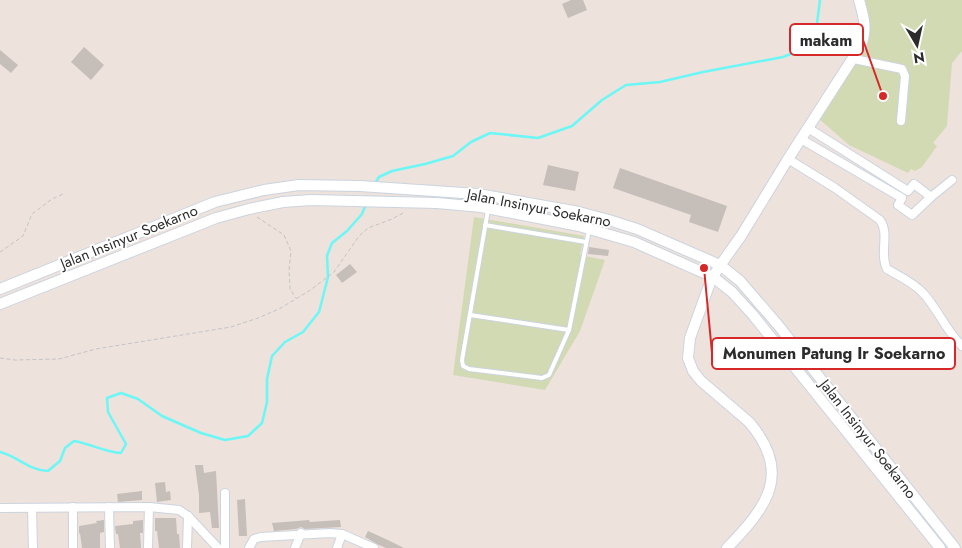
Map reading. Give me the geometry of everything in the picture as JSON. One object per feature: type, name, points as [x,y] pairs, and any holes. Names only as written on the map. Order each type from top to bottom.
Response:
[{"type":"main road","points":[[728,548],[760,508],[768,494],[773,476],[768,453],[760,435],[749,422],[701,381],[690,366],[688,348],[690,338],[713,277],[720,265],[741,236],[788,159],[854,59],[865,35],[859,0]]},
{"type":"main road","name":"Jalan Insinyur Soekarno","points":[[0,289],[215,202],[264,190],[299,185],[360,186],[478,194],[579,212],[637,229],[720,265],[752,293],[955,548]]},
{"type":"main road","points":[[385,188],[385,201]]},
{"type":"main road","name":"Jalan Insinyur Soekarno","points":[[0,304],[216,218],[283,202],[357,200],[488,208],[590,228],[634,242],[713,277],[732,292],[753,314],[940,548]]},
{"type":"street","points":[[854,59],[902,70],[905,76],[900,121]]},
{"type":"street","points":[[808,128],[908,191]]},
{"type":"street","points":[[801,139],[902,198]]},
{"type":"street","points":[[788,159],[835,188],[880,220],[884,227],[883,255],[887,269],[910,282],[925,294],[952,336],[962,346]]},
{"type":"street","points":[[931,197],[914,184],[898,204],[912,215],[952,180]]},
{"type":"street","points":[[225,493],[225,548]]},
{"type":"street","points":[[73,507],[73,548]]},
{"type":"street","points":[[109,507],[110,548]]},
{"type":"street","points":[[148,548],[149,507]]},
{"type":"street","points":[[0,508],[149,507],[179,510],[188,516],[218,548]]},
{"type":"street","points":[[32,508],[33,548]]},
{"type":"street","points":[[187,548],[188,516]]},
{"type":"street","points":[[295,548],[301,534]]},
{"type":"street","points":[[249,548],[256,538],[301,534],[342,534],[374,548]]},
{"type":"street","points":[[337,548],[342,534]]},
{"type":"lane","points":[[488,208],[462,360],[463,366],[469,369],[542,378],[549,375],[569,330],[590,228]]},
{"type":"lane","points":[[485,225],[586,242]]},
{"type":"lane","points":[[470,315],[569,330]]},
{"type":"path","points":[[0,252],[23,236],[32,214],[52,199],[63,194]]},
{"type":"path","points":[[0,358],[16,360],[59,359],[96,349],[231,327],[278,309],[309,292],[334,272],[359,236],[368,228],[403,214],[413,202]]},
{"type":"path","points":[[249,209],[258,219],[272,226],[284,236],[291,251],[290,289],[297,298]]},
{"type":"green space","points":[[864,0],[962,0],[962,51],[952,63],[947,126],[933,143],[937,146],[922,167],[915,171],[911,169],[908,173],[849,145],[818,118],[864,46],[867,15]]},
{"type":"green space","points":[[474,217],[584,236],[580,255],[605,260],[580,331],[545,390],[453,375]]},
{"type":"building","points":[[571,0],[583,0],[587,10],[568,18],[562,4]]},
{"type":"building","points":[[84,47],[104,65],[91,80],[71,62]]},
{"type":"building","points":[[0,50],[18,65],[11,73],[0,64]]},
{"type":"building","points":[[548,165],[579,172],[575,191],[543,185]]},
{"type":"building","points":[[620,168],[727,206],[718,232],[689,222],[691,215],[613,188]]},
{"type":"building","points":[[589,247],[609,250],[608,256],[588,254]]},
{"type":"building","points":[[350,264],[357,272],[342,283],[336,275]]},
{"type":"building","points":[[195,465],[203,465],[204,473],[216,471],[219,528],[212,528],[210,512],[199,513]]},
{"type":"building","points":[[165,482],[166,492],[170,491],[171,500],[157,502],[155,483]]},
{"type":"building","points":[[142,491],[142,500],[118,502],[117,494]]},
{"type":"building","points":[[245,499],[247,536],[239,536],[237,500]]},
{"type":"building","points":[[155,518],[176,518],[180,548],[159,548],[157,531],[155,531]]},
{"type":"building","points":[[104,520],[104,532],[100,533],[100,548],[82,548],[79,526]]},
{"type":"building","points":[[143,520],[143,533],[140,533],[141,548],[120,548],[115,526],[133,524],[133,521]]},
{"type":"building","points":[[309,520],[310,522],[340,520],[341,527],[305,529],[301,527],[274,531],[272,523]]},
{"type":"building","points":[[368,531],[404,548],[386,548],[377,544],[365,537]]},
{"type":"waterway","points":[[375,183],[379,177],[392,171],[453,156],[471,142],[490,133],[538,138],[572,126],[602,100],[626,85],[660,82],[783,57],[803,49],[816,31],[820,0]]},
{"type":"waterway","points":[[0,452],[35,469],[48,471],[60,461],[65,448],[74,441],[121,453],[126,444],[108,412],[107,398],[121,393],[138,399],[162,416],[201,433],[225,440],[248,436],[262,423],[267,402],[267,379],[272,356],[285,342],[303,332],[319,312],[328,277],[327,256],[332,243],[347,231],[362,214],[366,204]]},
{"type":"place","name":"makam","points":[[883,96]]},
{"type":"place","name":"Monumen Patung Ir Soekarno","points":[[704,268]]}]
